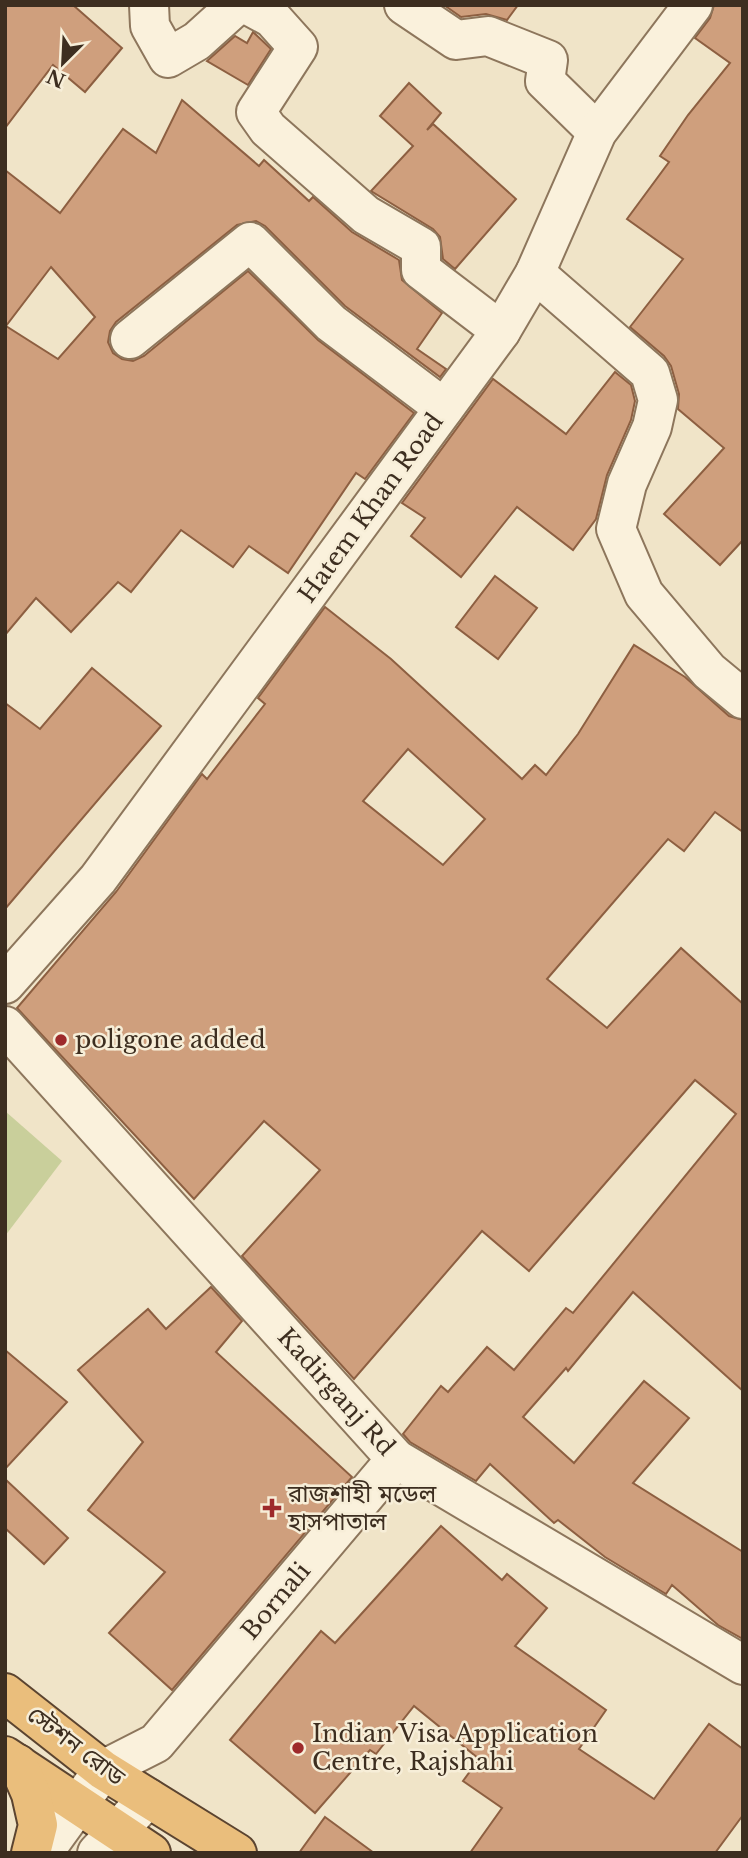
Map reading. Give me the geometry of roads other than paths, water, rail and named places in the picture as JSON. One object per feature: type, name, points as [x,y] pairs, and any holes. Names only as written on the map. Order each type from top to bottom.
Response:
[{"type":"highway","name":"স্টেশন রোড","points":[[5,1693],[103,1770],[237,1853]]},
{"type":"highway","name":"স্টেশন রোড","points":[[11,1760],[77,1805],[107,1842],[151,1853]]},
{"type":"highway","points":[[11,1760],[31,1794],[38,1825],[31,1853]]},
{"type":"street","points":[[149,5],[150,26],[168,58],[197,41],[237,5]]},
{"type":"street","points":[[248,5],[272,18],[298,47],[256,112],[268,129],[366,215],[421,247],[421,271],[500,331]]},
{"type":"street","points":[[404,5],[456,40],[488,36],[548,60],[545,81],[597,132]]},
{"type":"street","name":"Hatem Khan Road","points":[[5,984],[98,879],[500,331],[535,273],[597,132],[677,13]]},
{"type":"street","points":[[130,340],[250,242],[331,323],[444,408]]},
{"type":"street","points":[[535,273],[650,373],[658,401],[652,427],[627,484],[616,529],[644,594],[709,671],[743,699]]},
{"type":"street","name":"Kadirganj Rd","points":[[5,1026],[396,1459],[743,1665]]},
{"type":"street","name":"Bornali","points":[[103,1770],[156,1743],[396,1459]]},
{"type":"street","points":[[107,1842],[148,1798],[156,1743]]},
{"type":"street","points":[[43,1853],[103,1770]]},
{"type":"place","name":"poligone added","points":[[61,1040]]},
{"type":"place","name":"রাজশাহী মডেল হাসপাতাল","points":[[272,1508]]},
{"type":"place","name":"Indian Visa Application Centre, Rajshahi","points":[[298,1748]]}]
